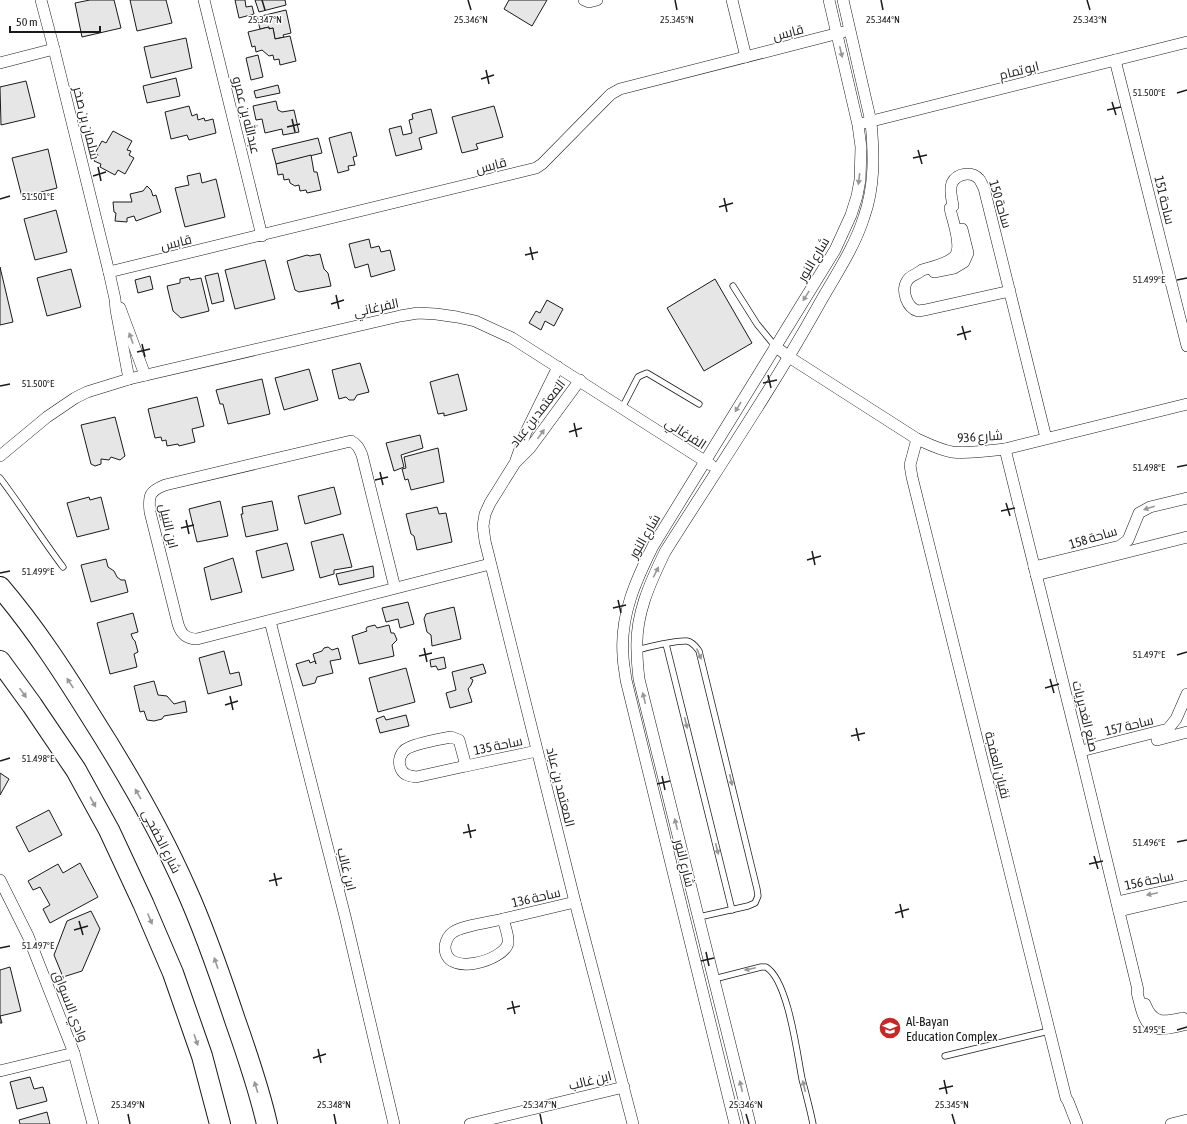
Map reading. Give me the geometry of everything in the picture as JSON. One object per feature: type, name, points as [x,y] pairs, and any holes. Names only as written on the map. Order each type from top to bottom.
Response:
[{"type":"highway","name":"شارع الخفجي","points":[[0,587],[18,609],[69,681],[148,811],[186,888],[217,967],[267,1124]]},
{"type":"highway","points":[[0,599],[18,609]]},
{"type":"highway","points":[[0,661],[76,770],[109,830],[143,903],[173,973],[202,1056],[220,1124]]},
{"type":"street","name":"سلمان بن صخر","points":[[41,0],[109,272],[128,379]]},
{"type":"street","name":"عبدالله بن عمرو","points":[[204,0],[262,236]]},
{"type":"street","points":[[584,0],[589,2],[597,0]]},
{"type":"street","points":[[732,0],[746,57]]},
{"type":"street","name":"شارع النور","points":[[735,1124],[626,680],[623,654],[624,626],[629,602],[638,576],[653,546],[835,250],[851,215],[860,180],[861,147],[858,125],[829,0]]},
{"type":"street","name":"شارع النور","points":[[750,1124],[639,679],[636,650],[642,605],[650,583],[665,552],[789,357],[852,246],[864,218],[870,198],[873,178],[874,153],[871,122],[843,0]]},
{"type":"street","name":"قابس","points":[[109,272],[262,236],[536,168],[542,164],[611,94],[628,87],[850,31]]},
{"type":"street","name":"ابو تمام","points":[[858,125],[1187,42]]},
{"type":"street","points":[[0,64],[54,49]]},
{"type":"street","name":"ساحة 151","points":[[1115,60],[1187,346]]},
{"type":"street","name":"ساحة 150","points":[[1010,290],[918,311],[906,300],[904,292],[906,282],[910,276],[919,274],[923,275],[954,268],[964,262],[967,258],[967,246],[956,207],[952,206],[950,191],[952,183],[957,177],[964,174],[971,174],[980,179],[987,198],[1010,290],[1046,438]]},
{"type":"street","name":"سلمان بن صخر","points":[[115,300],[122,312],[144,375]]},
{"type":"street","name":"الفرغاني","points":[[1,456],[47,417],[74,398],[88,392],[144,375],[374,321],[418,313],[436,314],[475,321],[512,338],[718,469]]},
{"type":"street","name":"شارع 936","points":[[775,346],[789,357],[917,439],[952,452],[975,452],[1005,449],[1187,404]]},
{"type":"street","name":"المعتمد بن عباد","points":[[558,367],[526,432],[515,463],[490,503],[485,514],[483,526],[490,564],[575,902],[633,1124]]},
{"type":"street","name":"المعتمد بن عباد","points":[[515,463],[530,448],[580,380]]},
{"type":"street","name":"نقيان العفجة","points":[[917,439],[910,465],[912,477],[1066,1098],[1077,1124]]},
{"type":"street","name":"ابن النبيل","points":[[395,588],[362,455],[359,448],[350,441],[165,485],[151,493],[148,500],[180,631],[190,639],[197,639],[270,621],[490,564]]},
{"type":"street","name":"صنع الغديريات","points":[[1005,449],[1082,755],[1138,990],[1137,992],[1141,1010],[1148,1025],[1155,1029],[1187,1024]]},
{"type":"street","name":"ساحة 158","points":[[1035,571],[1120,546],[1128,540],[1136,516],[1143,510],[1187,498]]},
{"type":"street","points":[[1132,530],[1142,541],[1152,546]]},
{"type":"street","name":"ساحة 158","points":[[1035,571],[1187,537]]},
{"type":"street","name":"ابن غالب","points":[[270,621],[345,916],[394,1124]]},
{"type":"street","name":"ساحة 157","points":[[1082,755],[1163,731],[1171,727],[1187,694]]},
{"type":"street","points":[[1178,714],[1187,725]]},
{"type":"street","name":"ساحة 157","points":[[1082,755],[1187,732]]},
{"type":"street","name":"ساحة 135","points":[[466,766],[459,740],[451,737],[408,748],[402,752],[399,759],[399,766],[403,772],[409,776],[416,777],[537,751]]},
{"type":"street","name":"وادي الاسواق","points":[[0,880],[28,936],[74,1053],[93,1124]]},
{"type":"street","name":"ساحة 156","points":[[1118,906],[1187,886]]},
{"type":"street","name":"ساحة 156","points":[[1118,906],[1187,895]]},
{"type":"street","name":"ساحة 136","points":[[503,919],[508,937],[508,944],[506,949],[500,954],[478,963],[468,965],[461,965],[452,961],[445,948],[446,940],[452,933],[459,929],[575,902]]},
{"type":"street","points":[[686,926],[700,919]]},
{"type":"street","name":"صنع الغديريات","points":[[1138,990],[1141,992],[1149,1013],[1157,1020],[1169,1021],[1187,1017]]},
{"type":"street","points":[[0,1071],[74,1053]]},
{"type":"street","name":"ابن غالب","points":[[470,1124],[624,1086]]},
{"type":"street","name":"نقيان العفجة","points":[[1066,1098],[1064,1102],[1069,1124]]},
{"type":"street","points":[[1171,1124],[1187,1120]]},
{"type":"lane","points":[[733,286],[757,324],[775,346]]},
{"type":"lane","points":[[622,408],[638,377],[647,373],[699,404]]},
{"type":"lane","points":[[0,478],[18,501],[63,567]]},
{"type":"lane","points":[[636,650],[688,641],[694,644],[699,651],[703,663],[758,896],[755,902],[700,919]]},
{"type":"lane","points":[[666,644],[732,910]]},
{"type":"lane","points":[[714,979],[766,966],[775,974],[781,987],[791,1023],[813,1124]]},
{"type":"lane","points":[[944,1056],[1049,1031]]},
{"type":"building","points":[[90,0],[114,0],[121,28],[82,37],[75,3]]},
{"type":"building","points":[[130,0],[166,0],[172,23],[137,31]]},
{"type":"building","points":[[235,0],[245,0],[246,7],[252,6],[254,14],[239,18]]},
{"type":"building","points":[[255,0],[285,0],[286,5],[259,12]]},
{"type":"building","points":[[509,0],[547,0],[532,26],[504,9]]},
{"type":"building","points":[[286,10],[291,33],[283,35],[284,37],[275,39],[273,28],[269,29],[269,27],[260,29],[257,17]]},
{"type":"building","points":[[269,27],[269,29],[273,28],[275,39],[290,36],[296,61],[280,65],[279,59],[274,60],[273,55],[269,56],[262,50],[256,52],[255,46],[252,47],[248,32]]},
{"type":"building","points":[[186,38],[192,68],[151,78],[144,47]]},
{"type":"building","points":[[258,55],[263,77],[251,80],[246,58]]},
{"type":"building","points":[[176,78],[180,96],[147,103],[143,86]]},
{"type":"building","points":[[26,81],[35,117],[1,125],[0,87]]},
{"type":"building","points":[[278,85],[280,93],[256,98],[254,91]]},
{"type":"building","points":[[276,101],[278,110],[282,112],[294,110],[299,132],[283,135],[282,129],[265,133],[262,119],[256,120],[253,106]]},
{"type":"building","points":[[189,106],[192,116],[197,114],[198,120],[204,118],[205,121],[213,119],[216,133],[189,140],[187,135],[171,139],[165,112]]},
{"type":"building","points":[[494,106],[503,137],[476,144],[478,149],[462,153],[452,117]]},
{"type":"building","points":[[431,109],[437,133],[419,138],[422,149],[396,156],[389,129],[401,126],[403,135],[412,133],[409,120],[413,119],[412,114]]},
{"type":"building","points":[[113,131],[132,141],[127,150],[131,151],[129,155],[134,158],[125,174],[118,170],[115,175],[100,167],[101,164],[94,161],[98,155],[95,153],[102,141],[106,143]]},
{"type":"building","points":[[351,132],[357,156],[353,157],[355,165],[348,166],[349,170],[338,173],[329,138]]},
{"type":"building","points":[[318,138],[322,153],[276,164],[272,149]]},
{"type":"building","points":[[48,149],[57,188],[22,197],[12,158]]},
{"type":"building","points":[[311,155],[314,172],[317,172],[321,190],[307,193],[306,190],[300,191],[299,185],[295,186],[290,183],[289,179],[284,180],[283,174],[278,175],[276,164]]},
{"type":"building","points":[[200,173],[202,183],[216,179],[225,217],[185,227],[175,188],[189,185],[187,176]]},
{"type":"building","points":[[147,186],[151,190],[153,196],[156,195],[161,212],[136,221],[134,216],[127,218],[127,222],[115,221],[116,213],[114,212],[113,202],[132,202],[130,194],[143,191]]},
{"type":"building","points":[[56,210],[67,252],[35,260],[24,219]]},
{"type":"building","points":[[369,239],[371,248],[379,246],[381,252],[390,250],[395,270],[371,277],[368,264],[355,268],[349,244]]},
{"type":"building","points":[[320,254],[324,269],[328,273],[331,286],[299,292],[295,290],[287,261],[307,255],[310,256]]},
{"type":"building","points":[[265,260],[275,299],[235,309],[225,270]]},
{"type":"building","points":[[0,267],[13,322],[0,325]]},
{"type":"building","points":[[71,269],[81,307],[47,316],[37,278]]},
{"type":"building","points":[[218,273],[224,301],[212,304],[205,276]]},
{"type":"building","points":[[150,276],[153,289],[138,293],[135,280]]},
{"type":"building","points":[[189,277],[190,280],[201,278],[209,311],[181,318],[173,311],[167,286],[180,283],[180,279]]},
{"type":"building","points":[[715,279],[752,343],[704,371],[667,308]]},
{"type":"building","points":[[547,300],[563,309],[554,326],[545,321],[541,330],[529,323],[536,311],[540,313]]},
{"type":"building","points":[[360,363],[369,392],[357,395],[354,400],[349,400],[346,397],[339,399],[332,370]]},
{"type":"building","points":[[309,369],[318,400],[284,410],[275,378]]},
{"type":"building","points":[[458,374],[467,410],[444,416],[444,413],[438,414],[430,382]]},
{"type":"building","points":[[262,379],[270,414],[228,424],[223,404],[220,404],[216,390]]},
{"type":"building","points":[[197,397],[204,426],[192,429],[195,442],[179,446],[178,444],[167,446],[166,440],[162,441],[161,437],[155,438],[148,409]]},
{"type":"building","points":[[115,417],[125,456],[120,460],[111,457],[109,460],[101,459],[101,464],[95,466],[91,464],[81,425]]},
{"type":"building","points":[[420,435],[423,448],[401,455],[404,467],[394,471],[386,443]]},
{"type":"building","points":[[438,448],[444,482],[411,490],[408,479],[405,480],[402,469],[406,468],[404,457]]},
{"type":"building","points":[[334,487],[341,514],[305,524],[298,496]]},
{"type":"building","points":[[89,497],[90,500],[101,497],[109,529],[77,537],[67,503]]},
{"type":"building","points":[[220,501],[228,536],[197,542],[189,509]]},
{"type":"building","points":[[272,501],[278,530],[246,537],[241,514],[243,514],[242,507]]},
{"type":"building","points":[[437,507],[439,514],[446,513],[452,542],[417,550],[414,536],[411,534],[406,514]]},
{"type":"building","points":[[343,534],[352,567],[334,570],[334,574],[320,578],[311,542]]},
{"type":"building","points":[[287,543],[294,570],[262,578],[256,551]]},
{"type":"building","points":[[233,558],[242,592],[211,600],[204,568]]},
{"type":"building","points":[[106,559],[108,567],[114,571],[117,577],[121,580],[125,580],[128,592],[91,602],[81,565]]},
{"type":"building","points":[[373,566],[374,577],[339,585],[336,574]]},
{"type":"building","points":[[408,602],[414,624],[400,628],[398,619],[386,622],[382,608]]},
{"type":"building","points":[[454,607],[461,639],[432,646],[431,635],[427,632],[424,619],[426,614]]},
{"type":"building","points":[[133,613],[138,632],[131,634],[138,652],[134,654],[137,667],[110,674],[97,623]]},
{"type":"building","points":[[375,625],[377,628],[389,625],[391,633],[394,633],[397,640],[392,645],[394,656],[359,664],[352,636],[367,631],[367,627]]},
{"type":"building","points":[[328,647],[332,650],[338,648],[341,659],[330,661],[333,673],[317,677],[315,683],[303,686],[296,664],[309,660],[310,663],[315,661],[316,664],[313,654]]},
{"type":"building","points":[[224,651],[230,674],[239,672],[242,685],[208,694],[199,658]]},
{"type":"building","points":[[444,657],[446,668],[438,670],[436,666],[431,667],[430,660]]},
{"type":"building","points":[[483,664],[486,673],[470,678],[473,680],[468,689],[472,702],[450,708],[446,693],[456,690],[452,672]]},
{"type":"building","points":[[406,668],[415,702],[378,712],[369,678]]},
{"type":"building","points":[[154,681],[158,695],[167,696],[174,704],[185,701],[187,712],[164,716],[162,719],[154,721],[147,720],[144,711],[140,712],[134,686]]},
{"type":"building","points":[[406,715],[409,726],[380,733],[376,719],[384,716],[386,720]]},
{"type":"building","points":[[0,773],[9,779],[0,795]]},
{"type":"building","points":[[49,810],[62,835],[29,852],[16,827]]},
{"type":"building","points":[[80,863],[98,897],[50,923],[43,909],[50,905],[40,887],[33,890],[28,881],[58,864],[63,873]]},
{"type":"building","points":[[91,911],[100,929],[82,971],[63,977],[54,955],[67,921]]},
{"type":"building","points":[[10,967],[21,1011],[0,1016],[0,970]]},
{"type":"building","points":[[30,1077],[34,1089],[43,1087],[47,1101],[17,1109],[10,1082]]},
{"type":"building","points":[[47,1112],[50,1124],[20,1124],[19,1120]]},
{"type":"place","name":"Al-Bayan Education Complex","points":[[890,1028]]}]
